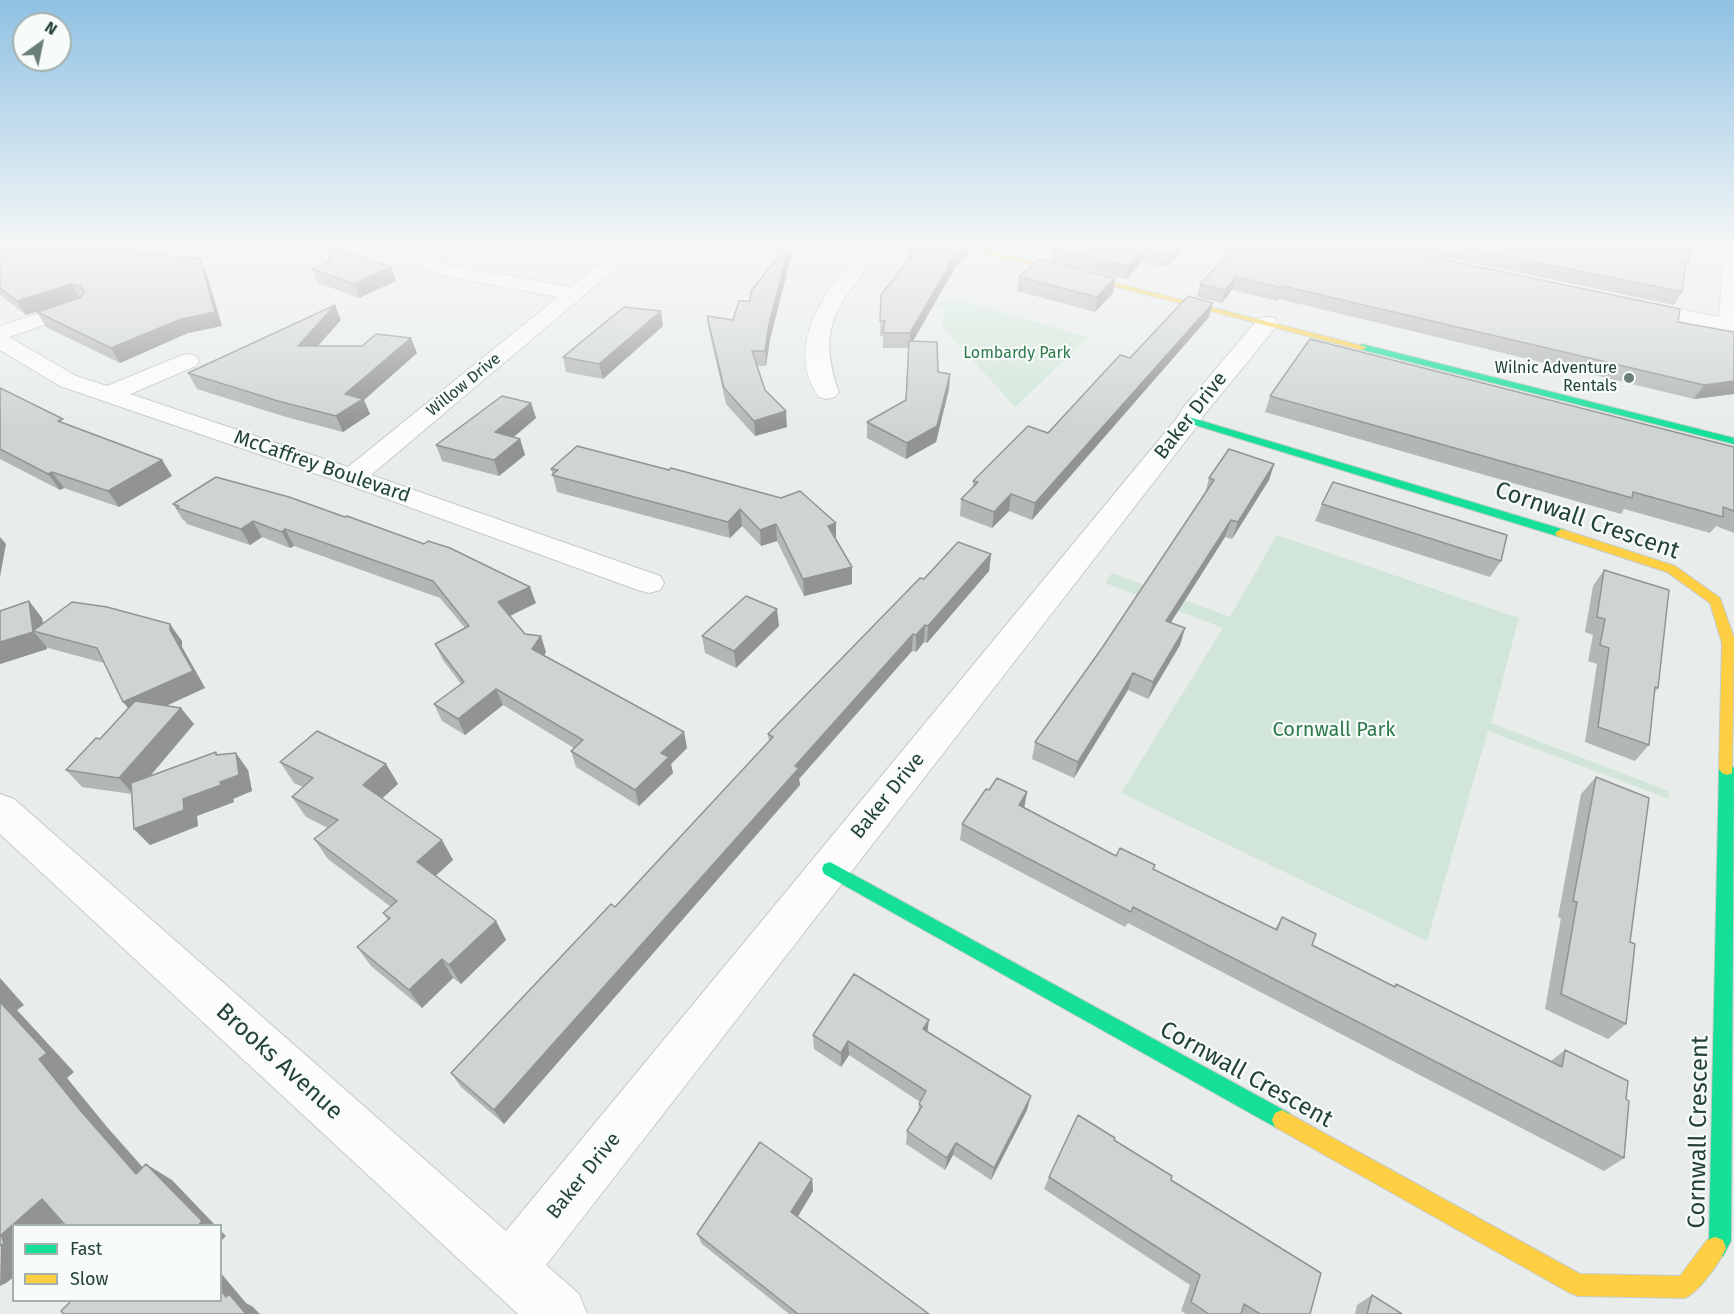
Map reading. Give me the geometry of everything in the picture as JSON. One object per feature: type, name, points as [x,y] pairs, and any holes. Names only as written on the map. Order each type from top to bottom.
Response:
[{"type":"street","points":[[0,333],[74,308]]},
{"type":"street","name":"Willow Drive","points":[[352,477],[557,308]]},
{"type":"street","points":[[827,392],[817,363],[819,325],[829,308]]},
{"type":"street","points":[[1213,308],[1734,441]]},
{"type":"street","points":[[1644,308],[1729,326],[1730,308]]},
{"type":"street","name":"Baker Drive","points":[[509,1269],[1189,420],[1192,413],[1267,323]]},
{"type":"street","name":"McCaffrey Boulevard","points":[[0,341],[68,381],[352,477],[649,583]]},
{"type":"street","points":[[107,395],[188,361]]},
{"type":"street","name":"Cornwall Crescent","points":[[830,868],[1578,1285],[1685,1287],[1720,1241],[1728,1075],[1729,643],[1716,601],[1671,569],[1595,543],[1189,420]]},
{"type":"street","name":"Brooks Avenue","points":[[0,810],[559,1314]]},
{"type":"green space","name":"Lombardy Park","points":[[945,308],[988,308],[1089,337],[1015,407],[942,326]]},
{"type":"green space","name":"Cornwall Park","points":[[1277,535],[1519,618],[1491,723],[1669,791],[1669,799],[1488,731],[1427,941],[1121,793],[1223,628],[1105,583],[1112,573],[1230,617]]},
{"type":"building","points":[[48,308],[214,308],[215,312],[181,319],[111,348],[37,312]]},
{"type":"building","points":[[328,308],[332,308],[298,346],[362,346],[376,334],[411,338],[345,394],[363,399],[336,416],[188,373]]},
{"type":"building","points":[[622,308],[661,311],[599,364],[563,357]]},
{"type":"building","points":[[737,308],[773,308],[765,351],[752,351],[765,390],[786,411],[754,421],[724,388],[707,316],[733,320]]},
{"type":"building","points":[[880,308],[924,308],[910,333],[883,333],[885,321],[880,321]]},
{"type":"building","points":[[1176,308],[1208,308],[1035,503],[1011,494],[994,512],[961,499],[978,482],[973,481],[1028,426],[1048,433],[1120,355],[1130,358]]},
{"type":"building","points":[[1378,308],[1680,309],[1678,322],[1734,332],[1734,381],[1704,385]]},
{"type":"building","points":[[1310,339],[1734,447],[1734,511],[1723,507],[1723,517],[1633,492],[1632,498],[1270,396]]},
{"type":"building","points":[[909,341],[937,342],[938,372],[950,374],[937,426],[907,443],[867,422],[906,400]]},
{"type":"building","points":[[0,388],[63,419],[58,421],[162,460],[108,491],[52,472],[48,474],[0,449]]},
{"type":"building","points":[[502,396],[531,403],[495,432],[520,439],[494,460],[436,445]]},
{"type":"building","points":[[577,446],[669,470],[671,468],[781,498],[800,491],[836,523],[828,526],[852,567],[803,579],[776,524],[760,530],[740,509],[728,522],[552,475],[558,470],[551,469]]},
{"type":"building","points":[[1229,449],[1274,464],[1238,522],[1231,520],[1166,621],[1185,628],[1153,682],[1133,673],[1078,762],[1035,742],[1102,648],[1214,480],[1209,478]]},
{"type":"building","points":[[216,477],[289,497],[424,544],[428,541],[450,548],[530,587],[498,602],[525,634],[541,636],[532,649],[684,732],[661,753],[669,757],[635,790],[571,751],[583,740],[496,689],[458,719],[434,704],[464,682],[435,644],[469,626],[433,581],[285,529],[282,532],[253,521],[241,529],[177,508],[179,506],[173,504]]},
{"type":"building","points":[[1333,482],[1507,535],[1501,561],[1322,504]]},
{"type":"building","points":[[958,542],[991,554],[928,626],[925,625],[916,635],[913,634],[795,766],[799,768],[494,1110],[451,1073],[611,904],[615,907],[773,737],[768,734],[920,578],[924,579]]},
{"type":"building","points":[[1604,570],[1669,590],[1649,745],[1598,727],[1609,648],[1600,645],[1605,619],[1597,617]]},
{"type":"building","points":[[746,596],[777,609],[734,651],[702,636]]},
{"type":"building","points":[[29,601],[33,632],[0,642],[0,611]]},
{"type":"building","points":[[72,602],[107,607],[170,624],[170,630],[193,671],[123,702],[97,648],[33,631]]},
{"type":"building","points":[[135,701],[181,708],[119,778],[66,770],[96,738],[100,739]]},
{"type":"building","points":[[317,731],[386,764],[363,785],[442,840],[417,862],[496,921],[449,965],[442,959],[409,990],[357,947],[390,918],[383,913],[397,901],[314,839],[338,820],[292,797],[313,778],[280,762]]},
{"type":"building","points":[[216,752],[216,755],[236,753],[239,775],[220,782],[221,785],[183,799],[184,810],[134,829],[131,783]]},
{"type":"building","points":[[1596,777],[1649,798],[1630,942],[1635,944],[1626,1024],[1561,994],[1577,902],[1573,901]]},
{"type":"building","points":[[997,778],[1027,792],[1019,805],[1116,856],[1120,848],[1155,865],[1153,869],[1277,930],[1282,917],[1316,934],[1312,945],[1562,1067],[1565,1050],[1628,1081],[1626,1099],[1629,1101],[1624,1158],[1133,907],[1131,912],[962,824],[986,789],[989,790]]},
{"type":"building","points":[[854,974],[929,1020],[923,1029],[1031,1096],[994,1168],[956,1143],[947,1158],[907,1131],[922,1106],[919,1104],[926,1091],[848,1041],[841,1053],[813,1035]]},
{"type":"building","points":[[0,1002],[47,1053],[39,1059],[136,1174],[146,1164],[202,1221],[200,1224],[64,1224],[42,1199],[1,1235],[4,1243],[0,1246]]},
{"type":"building","points":[[1078,1115],[1172,1176],[1171,1180],[1321,1273],[1310,1314],[1260,1314],[1244,1304],[1241,1314],[1209,1314],[1191,1302],[1200,1275],[1049,1177]]},
{"type":"building","points":[[760,1142],[812,1179],[791,1212],[929,1314],[798,1314],[697,1234]]},
{"type":"building","points":[[222,1292],[226,1297],[229,1294],[246,1314],[64,1314],[61,1311],[70,1302],[222,1302]]},
{"type":"building","points":[[1372,1295],[1402,1314],[1367,1314]]},
{"type":"traffic: fast","points":[[1362,347],[1734,441]]},
{"type":"traffic: fast","points":[[1189,420],[1561,533]]},
{"type":"traffic: fast","points":[[1715,1248],[1720,1241],[1727,769]]},
{"type":"traffic: fast","points":[[830,869],[1282,1120]]},
{"type":"traffic: slow","points":[[1208,308],[1362,347]]},
{"type":"traffic: slow","points":[[1561,533],[1671,569],[1716,601],[1729,643],[1727,769]]},
{"type":"traffic: slow","points":[[1282,1120],[1578,1285],[1685,1287],[1715,1248]]},
{"type":"place","name":"Wilnic Adventure Rentals","points":[[1629,378]]}]
